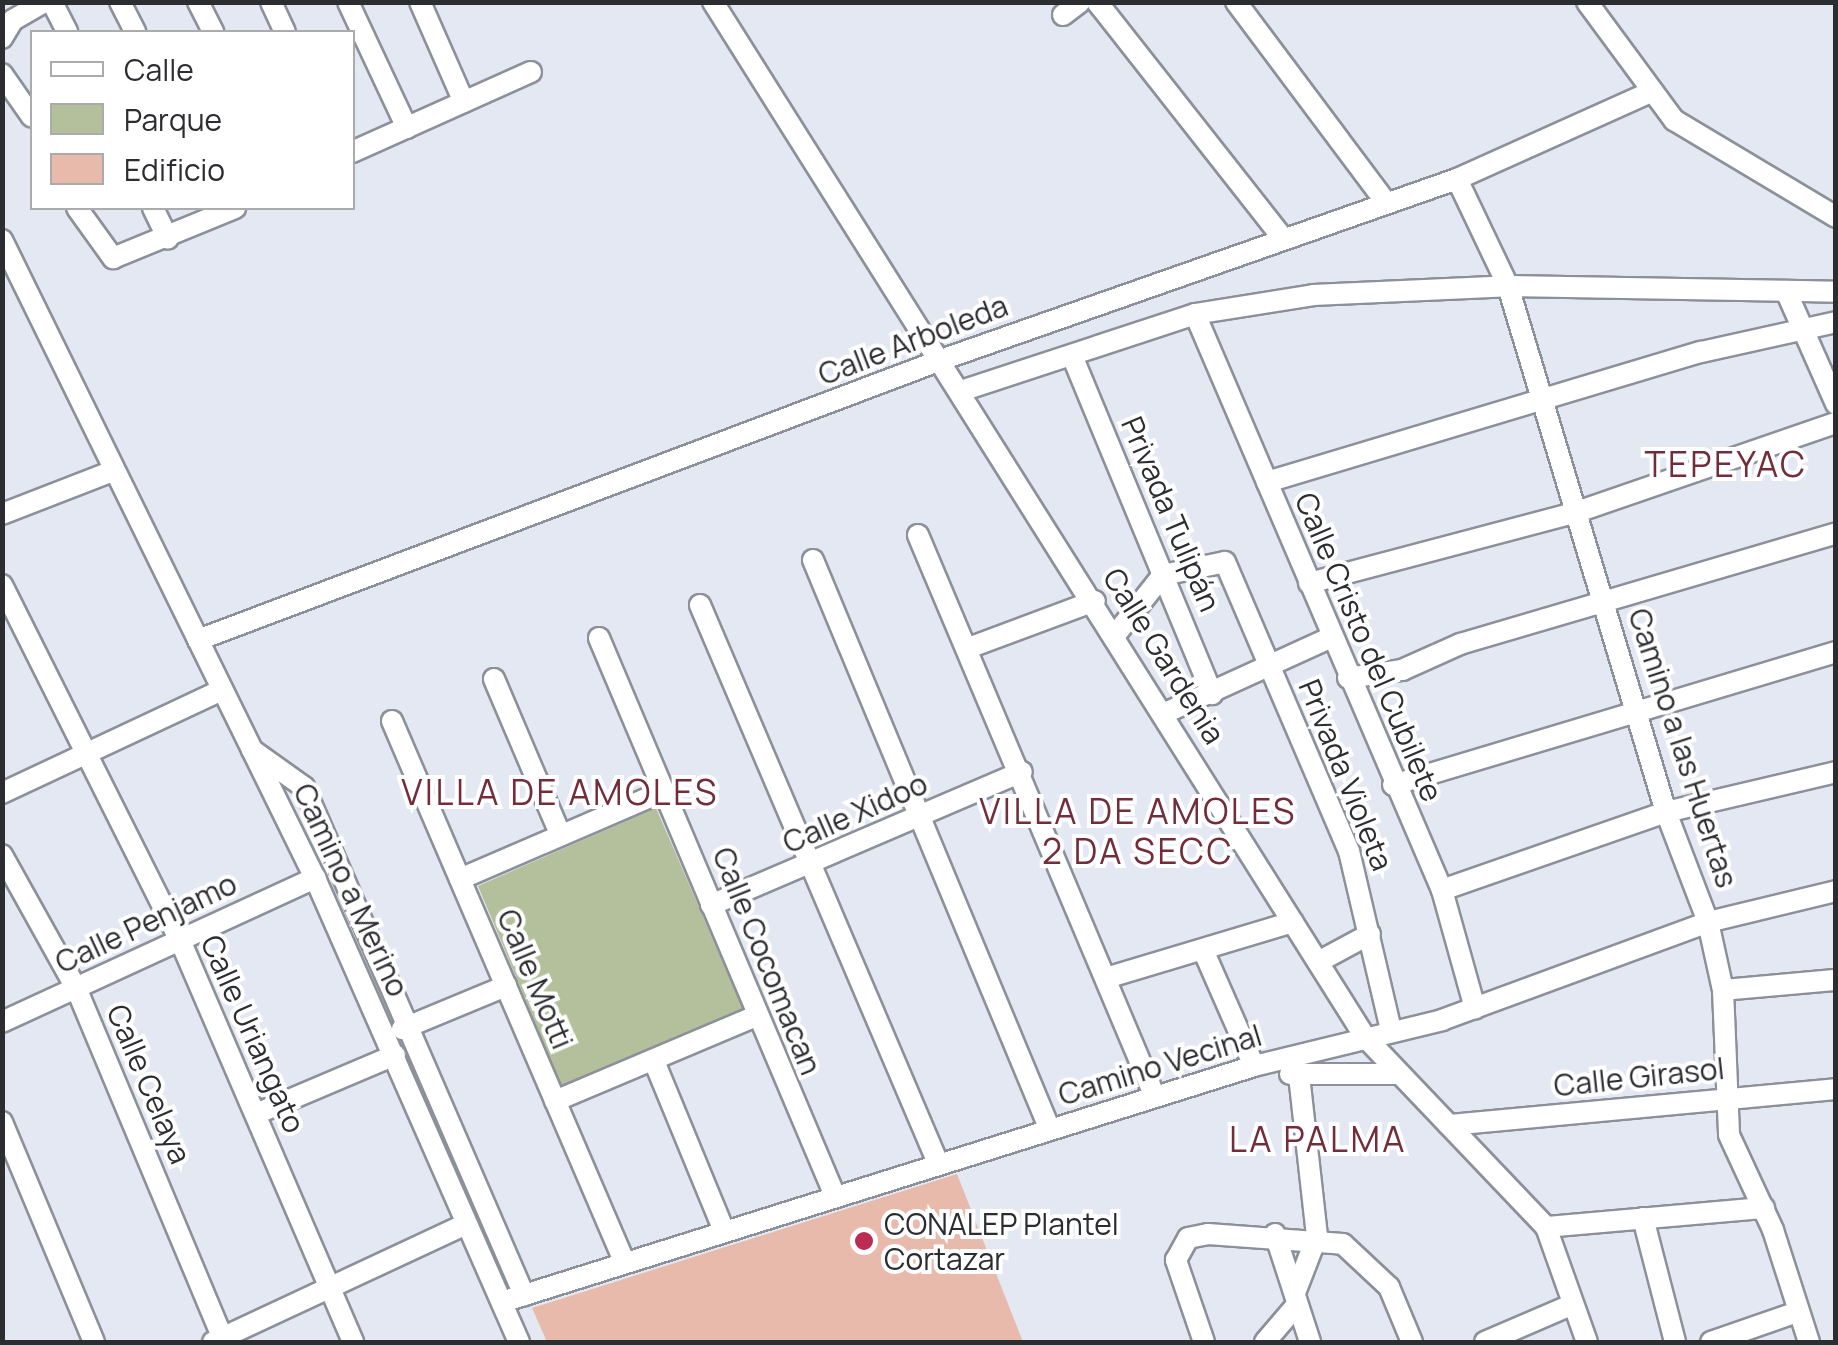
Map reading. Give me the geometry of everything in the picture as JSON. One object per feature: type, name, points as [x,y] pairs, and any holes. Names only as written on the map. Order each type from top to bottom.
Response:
[{"type":"street","points":[[2,38],[13,20],[44,2]]},
{"type":"street","points":[[52,2],[66,30]]},
{"type":"street","points":[[120,2],[134,30]]},
{"type":"street","points":[[198,2],[212,30]]},
{"type":"street","points":[[270,2],[285,30]]},
{"type":"street","points":[[348,2],[407,128]]},
{"type":"street","points":[[420,2],[464,102]]},
{"type":"street","name":"Calle Gardenia","points":[[714,2],[1166,713],[1365,1037],[1546,1227]]},
{"type":"street","points":[[1097,2],[1283,238]]},
{"type":"street","points":[[1236,2],[1384,200]]},
{"type":"street","points":[[1588,2],[1646,94],[1685,128],[1744,154],[1836,217]]},
{"type":"street","points":[[355,151],[530,72]]},
{"type":"street","points":[[2,74],[30,114]]},
{"type":"street","name":"Calle Arboleda","points":[[198,640],[941,360],[1384,200],[1457,179],[1646,94]]},
{"type":"street","name":"Camino a las Huertas","points":[[1457,179],[1508,286],[1639,707],[1666,812],[1708,922],[1723,990],[1728,1135],[1764,1208],[1808,1342]]},
{"type":"street","points":[[78,210],[112,258],[168,239],[225,210]]},
{"type":"street","points":[[154,210],[168,239]]},
{"type":"street","name":"Camino a Merino","points":[[2,240],[314,878],[519,1342]]},
{"type":"street","points":[[960,391],[1073,358],[1195,314],[1350,292],[1508,286],[1836,292]]},
{"type":"street","points":[[1786,291],[1807,326],[1836,404]]},
{"type":"street","name":"Calle Cristo del Cubilete","points":[[1195,314],[1393,784],[1442,890],[1474,1008]]},
{"type":"street","points":[[1267,482],[1807,326],[1836,322]]},
{"type":"street","name":"Privada Tulipán","points":[[1073,358],[1212,694]]},
{"type":"street","points":[[1309,583],[1577,512],[1836,423]]},
{"type":"street","points":[[2,514],[114,471]]},
{"type":"street","points":[[1348,678],[1606,607],[1836,534]]},
{"type":"street","points":[[918,535],[971,648],[1155,1097]]},
{"type":"street","name":"Privada Violeta","points":[[1164,575],[1220,559],[1234,576],[1349,851],[1390,1026]]},
{"type":"street","points":[[813,560],[917,820],[1050,1130]]},
{"type":"street","points":[[1116,634],[1164,575]]},
{"type":"street","name":"Calle Uriangato","points":[[2,585],[180,940],[353,1342]]},
{"type":"street","points":[[971,648],[1095,601]]},
{"type":"street","points":[[700,606],[938,1163]]},
{"type":"street","name":"Privada Violeta","points":[[1166,713],[1332,637]]},
{"type":"street","name":"Calle Cocomacan","points":[[600,638],[754,1017],[835,1196]]},
{"type":"street","points":[[1393,784],[1639,707],[1836,652]]},
{"type":"street","points":[[494,680],[560,834]]},
{"type":"street","points":[[2,792],[222,690]]},
{"type":"street","name":"Calle Motti","points":[[392,720],[624,1261]]},
{"type":"street","points":[[252,750],[304,787],[412,1025],[524,1295]]},
{"type":"street","name":"Calle Xidoo","points":[[711,905],[810,867],[1022,772]]},
{"type":"street","points":[[1442,890],[1666,812],[1836,772]]},
{"type":"street","points":[[460,878],[664,792]]},
{"type":"street","name":"Calle Celaya","points":[[2,855],[78,990],[220,1341]]},
{"type":"street","name":"Calle Penjamo","points":[[2,1022],[314,878]]},
{"type":"street","name":"Camino Vecinal","points":[[502,1302],[723,1228],[1263,1064],[1365,1037],[1390,1026],[1474,1008],[1708,922],[1836,891]]},
{"type":"street","points":[[1106,978],[1204,952],[1293,922]]},
{"type":"street","points":[[1318,962],[1370,934]]},
{"type":"street","points":[[1204,952],[1263,1064],[1299,1075],[1398,1074]]},
{"type":"street","points":[[1723,990],[1836,980]]},
{"type":"street","points":[[256,1114],[390,1046],[412,1025],[506,986]]},
{"type":"street","points":[[555,1102],[754,1017]]},
{"type":"street","points":[[654,1060],[723,1228]]},
{"type":"street","points":[[1265,1342],[1295,1300],[1317,1236],[1299,1075]]},
{"type":"street","name":"Calle Girasol","points":[[1449,1125],[1836,1089]]},
{"type":"street","points":[[2,1122],[94,1342]]},
{"type":"street","points":[[1587,1342],[1570,1305],[1546,1227],[1764,1208]]},
{"type":"street","points":[[1643,1218],[1675,1342]]},
{"type":"street","points":[[220,1341],[330,1285],[466,1224]]},
{"type":"street","points":[[1275,1234],[1310,1342]]},
{"type":"street","points":[[1204,1342],[1178,1282],[1188,1238],[1275,1234],[1317,1236],[1343,1244],[1376,1272],[1412,1342]]},
{"type":"street","points":[[1485,1342],[1570,1305]]},
{"type":"street","points":[[1710,1342],[1797,1312]]},
{"type":"green space","points":[[656,808],[745,1013],[562,1087],[478,886]]},
{"type":"building","name":"CONALEP Plantel Cortazar","points":[[957,1174],[1023,1342],[547,1342],[532,1308]]},
{"type":"place","name":"CONALEP Plantel Cortazar","points":[[864,1241]]},
{"type":"district","name":"TEPEYAC","points":[[1726,464]]},
{"type":"district","name":"VILLA DE AMOLES","points":[[560,792]]},
{"type":"district","name":"VILLA DE AMOLES 2 DA SECC","points":[[1138,831]]},
{"type":"district","name":"LA PALMA","points":[[1318,1139]]}]
